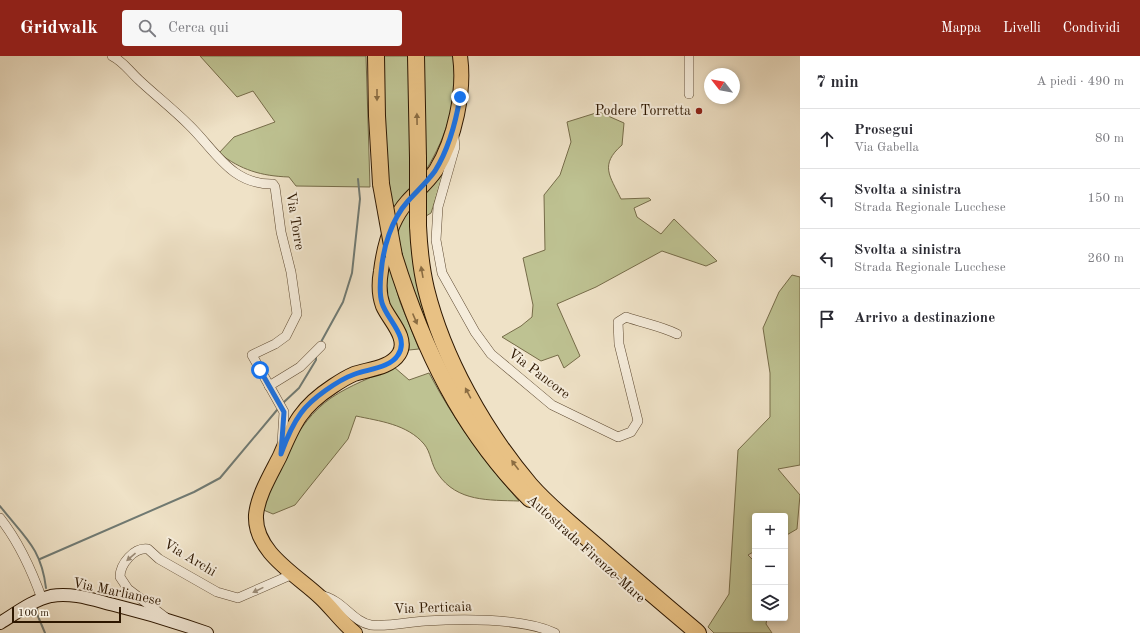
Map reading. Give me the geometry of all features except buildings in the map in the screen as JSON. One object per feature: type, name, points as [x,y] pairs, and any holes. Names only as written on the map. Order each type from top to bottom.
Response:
[{"type":"highway","name":"Autostrada Firenze-Mare","points":[[376,56],[377,116],[381,184],[394,256],[411,309],[432,360],[452,396],[488,450],[512,480],[550,520],[681,633]]},
{"type":"highway","name":"Autostrada Firenze-Mare","points":[[416,56],[418,226],[423,276],[430,305],[444,343],[470,396],[504,450],[531,485],[558,513],[698,633]]},
{"type":"main road","points":[[355,633],[319,595],[274,556],[265,544],[259,532],[256,516],[260,498],[301,412],[315,399],[353,375],[393,361],[398,355],[402,344],[400,336],[386,313],[380,294],[383,260],[395,220],[408,201],[435,171],[452,128],[460,97],[460,56]]},
{"type":"street","name":"Via Torre","points":[[112,56],[126,65],[138,79],[189,124],[222,163],[237,174],[253,182],[260,185],[273,184],[276,187],[281,232],[291,272],[297,314],[286,336],[252,355],[269,386]]},
{"type":"street","points":[[689,56],[689,94]]},
{"type":"street","name":"Via Pancore","points":[[452,128],[455,147],[438,207],[436,240],[442,273],[475,332],[491,354],[552,405],[618,437],[631,432],[638,421],[622,358],[618,322],[626,317],[642,323],[663,327],[677,334]]},
{"type":"street","points":[[281,454],[284,412],[269,386],[300,367],[321,346]]},
{"type":"street","points":[[0,518],[15,536],[35,578],[42,599]]},
{"type":"street","name":"Via Archi","points":[[167,618],[128,589],[123,583],[120,571],[123,565],[139,550],[148,549],[159,559],[217,592],[238,598],[293,574]]},
{"type":"street","name":"Via Perticaia","points":[[319,595],[333,598],[358,618],[371,625],[460,620],[532,626],[555,633]]},
{"type":"street","name":"Via Marlianese","points":[[0,623],[42,599],[51,596],[83,597],[167,618],[207,633]]},
{"type":"green space","points":[[200,56],[366,56],[370,187],[296,186],[289,177],[269,175],[243,168],[219,153],[234,137],[275,122],[253,91],[237,97]]},
{"type":"green space","points":[[382,56],[456,56],[456,86],[446,130],[426,170],[392,217],[387,187]]},
{"type":"green space","points":[[599,112],[624,123],[622,145],[615,152],[609,165],[610,177],[621,199],[649,198],[651,200],[634,208],[637,217],[661,234],[674,219],[717,261],[706,266],[662,251],[596,287],[557,304],[580,356],[564,368],[558,355],[541,361],[502,337],[521,326],[532,317],[533,305],[523,258],[545,250],[544,195],[560,175],[571,142],[567,122]]},
{"type":"green space","points":[[447,163],[431,213],[413,224],[444,354],[436,358],[390,266],[400,302],[419,349],[409,350],[409,343],[388,307],[384,287],[398,223]]},
{"type":"green space","points":[[792,275],[800,277],[800,465],[778,469],[800,495],[797,529],[788,534],[788,513],[752,513],[752,553],[748,555],[752,559],[752,621],[766,621],[766,624],[772,633],[714,633],[708,627],[729,594],[738,450],[770,417],[770,373],[763,328],[779,292]]},
{"type":"green space","points":[[394,367],[409,380],[429,373],[449,408],[470,440],[493,471],[519,501],[474,498],[454,490],[438,474],[426,447],[417,437],[392,424],[356,416],[348,439],[295,505],[273,514],[261,509],[281,464],[297,434],[318,409],[331,398],[346,389]]},
{"type":"waterway","points":[[321,342],[343,302],[352,273],[360,199],[358,179]]},
{"type":"waterway","points":[[284,402],[299,388],[316,360],[316,356]]},
{"type":"waterway","points":[[40,559],[194,492],[220,478],[277,410]]},
{"type":"waterway","points":[[0,506],[36,552],[44,574],[46,588]]},
{"type":"waterway","points":[[37,607],[37,614],[45,633]]},
{"type":"place","name":"Podere Torretta","points":[[699,111]]},
{"type":"route","points":[[260,370],[283,408],[285,416],[281,454],[291,430],[301,412],[315,399],[333,386],[353,375],[393,361],[398,355],[402,344],[400,336],[382,305],[380,294],[381,271],[385,250],[393,224],[402,208],[438,166],[456,117],[460,97]]}]
